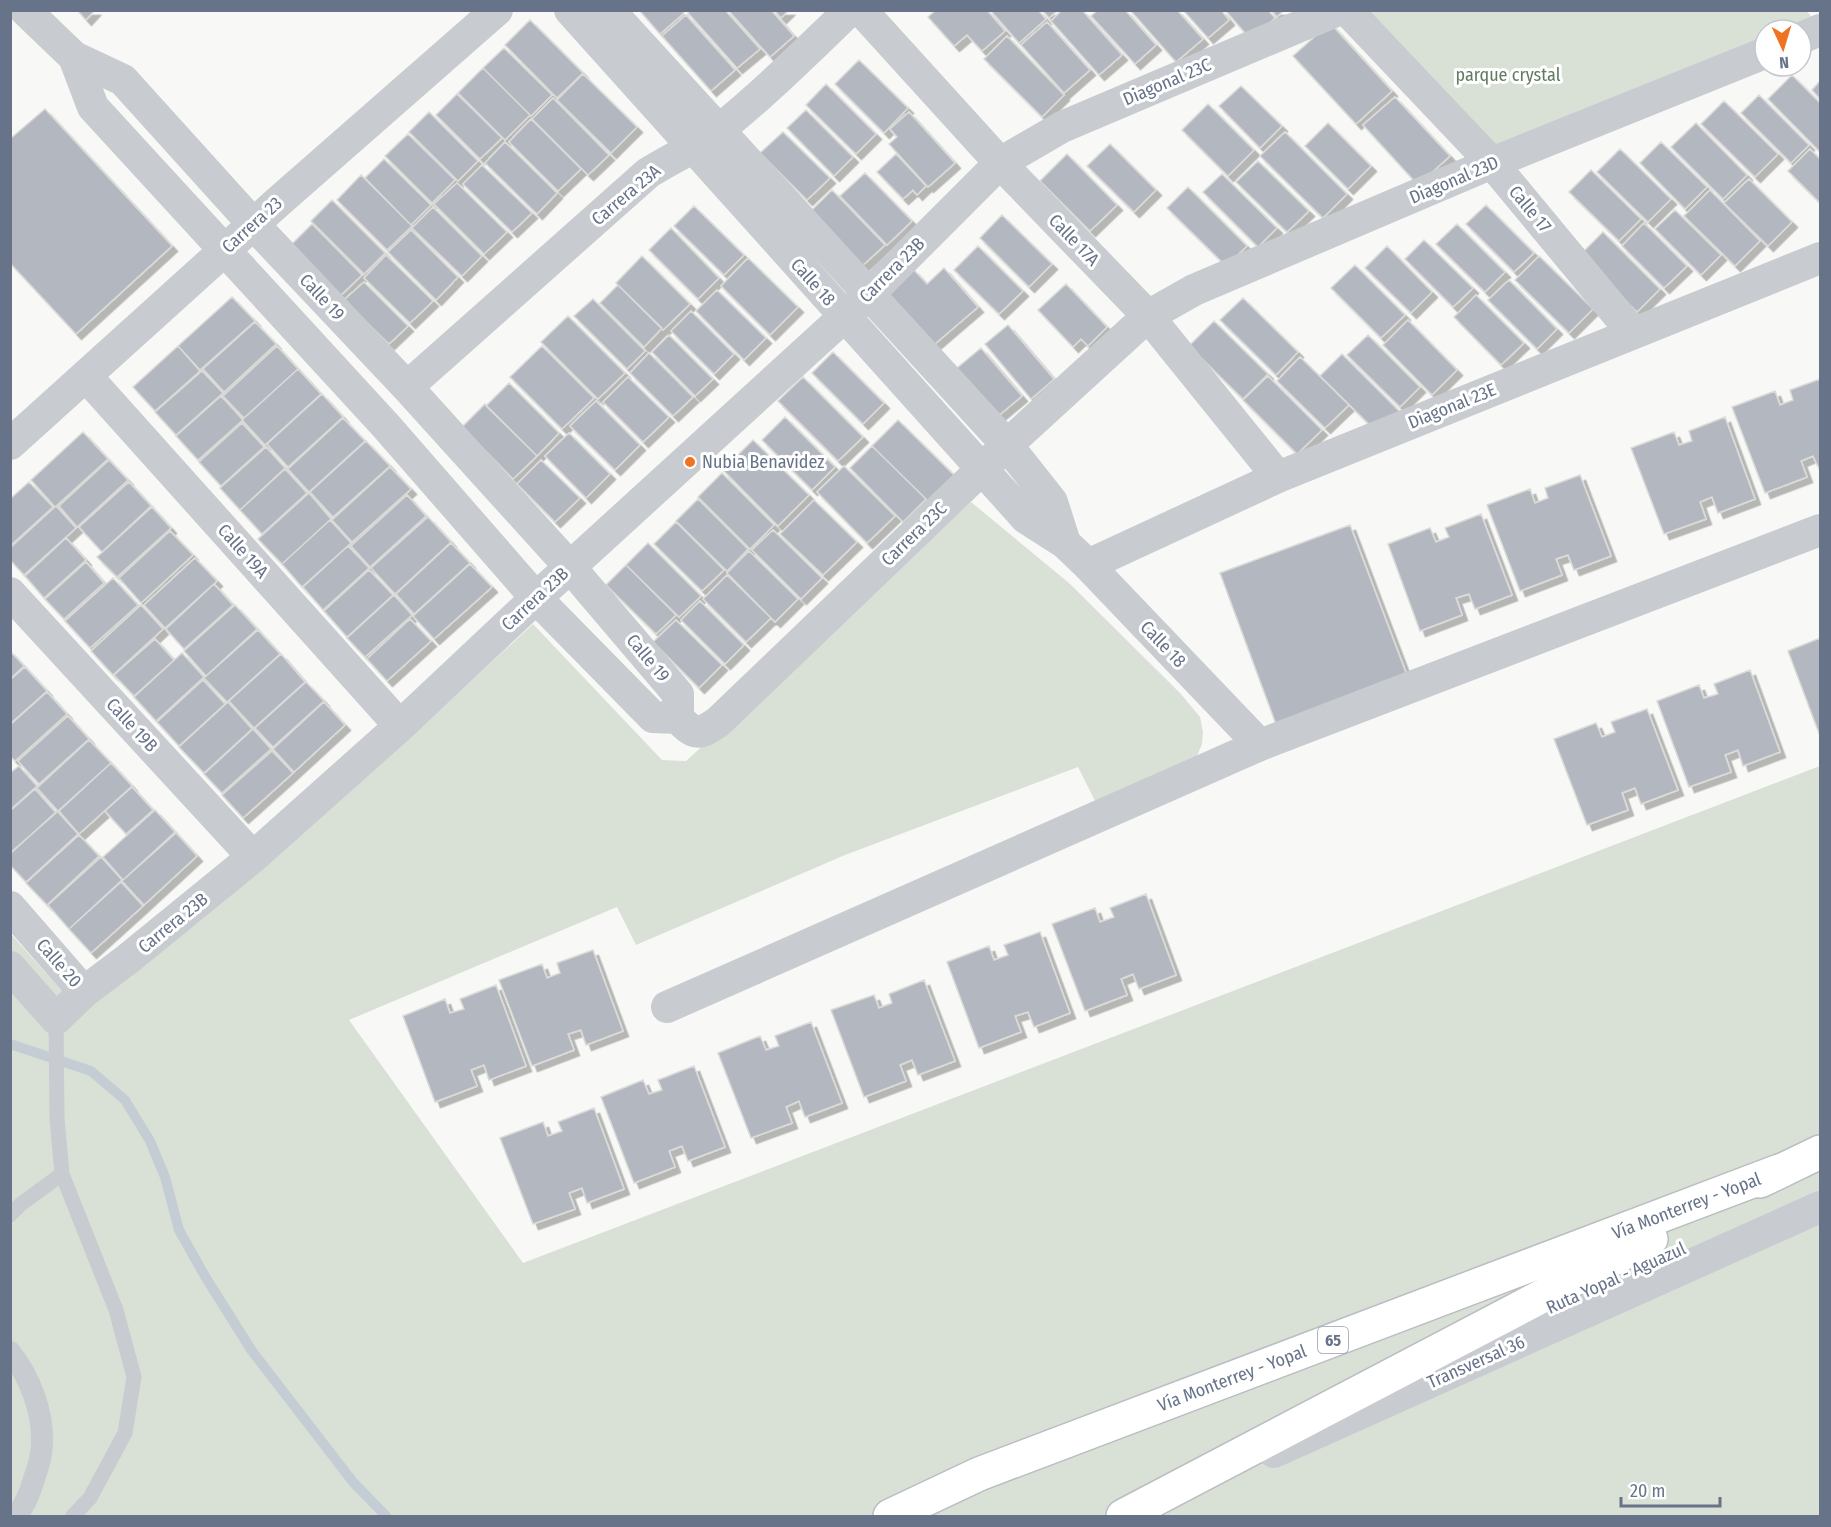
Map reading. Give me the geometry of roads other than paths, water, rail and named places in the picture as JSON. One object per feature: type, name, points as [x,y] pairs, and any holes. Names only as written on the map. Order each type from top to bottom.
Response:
[{"type":"highway","name":"Vía Monterrey - Yopal","points":[[1123,1516],[1779,1171],[1821,1152]]},
{"type":"highway","name":"Vía Monterrey - Yopal","points":[[890,1516],[979,1474],[1779,1171]]},
{"type":"street","name":"Calle 19","points":[[25,10],[74,57],[123,80],[254,225],[407,387],[570,567],[678,693],[678,718],[653,717],[536,598],[386,426],[93,107],[74,57]]},
{"type":"street","name":"Carrera 23","points":[[10,444],[497,10]]},
{"type":"street","name":"Calle 18","points":[[570,10],[1026,518],[1065,543],[1088,564],[1260,745]]},
{"type":"street","name":"Calle 18","points":[[609,10],[1007,445],[1052,502],[1065,543]]},
{"type":"street","name":"Carrera 23A","points":[[407,387],[648,173],[693,149],[719,130],[850,10]]},
{"type":"street","name":"Calle 17A","points":[[861,10],[1000,162],[1148,316],[1278,477]]},
{"type":"street","name":"Diagonal 23C","points":[[1000,162],[1062,127],[1338,10]]},
{"type":"street","name":"Calle 17","points":[[1347,10],[1492,163],[1633,333]]},
{"type":"street","name":"Diagonal 23D","points":[[1148,316],[1194,290],[1492,163],[1753,58]]},
{"type":"street","name":"Carrera 23B","points":[[56,1019],[84,992],[253,857],[400,726],[536,598],[869,294],[1000,162]]},
{"type":"street","name":"Diagonal 23E","points":[[1088,564],[1278,477],[1821,258]]},
{"type":"street","name":"Carrera 23C","points":[[678,718],[689,730],[698,732],[707,730],[718,722],[1007,445],[1148,316]]},
{"type":"street","name":"Calle 19A","points":[[86,376],[400,726]]},
{"type":"street","points":[[668,1007],[1260,745],[1821,530]]},
{"type":"street","name":"Calle 19B","points":[[10,594],[253,857]]},
{"type":"street","name":"Calle 20","points":[[10,907],[84,992]]},
{"type":"street","points":[[10,967],[56,1019]]},
{"type":"street","points":[[10,1352],[28,1380],[41,1423],[42,1444],[32,1489],[16,1516]]},
{"type":"lane","points":[[56,1019],[57,1118],[62,1174],[116,1310],[134,1377],[125,1433],[90,1498],[73,1516]]},
{"type":"lane","points":[[10,1215],[21,1204],[62,1174]]},
{"type":"lane","name":"Ruta Yopal - Aguazul","points":[[1131,1516],[1821,1207]]},
{"type":"waterway","points":[[10,1044],[91,1071],[125,1100],[150,1141],[165,1177],[179,1230],[206,1278],[252,1351],[353,1482],[386,1516]]},
{"type":"place","name":"Nubia Benavidez","points":[[690,462]]},
{"type":"park label","name":"parque crystal","points":[[1508,75]]}]
